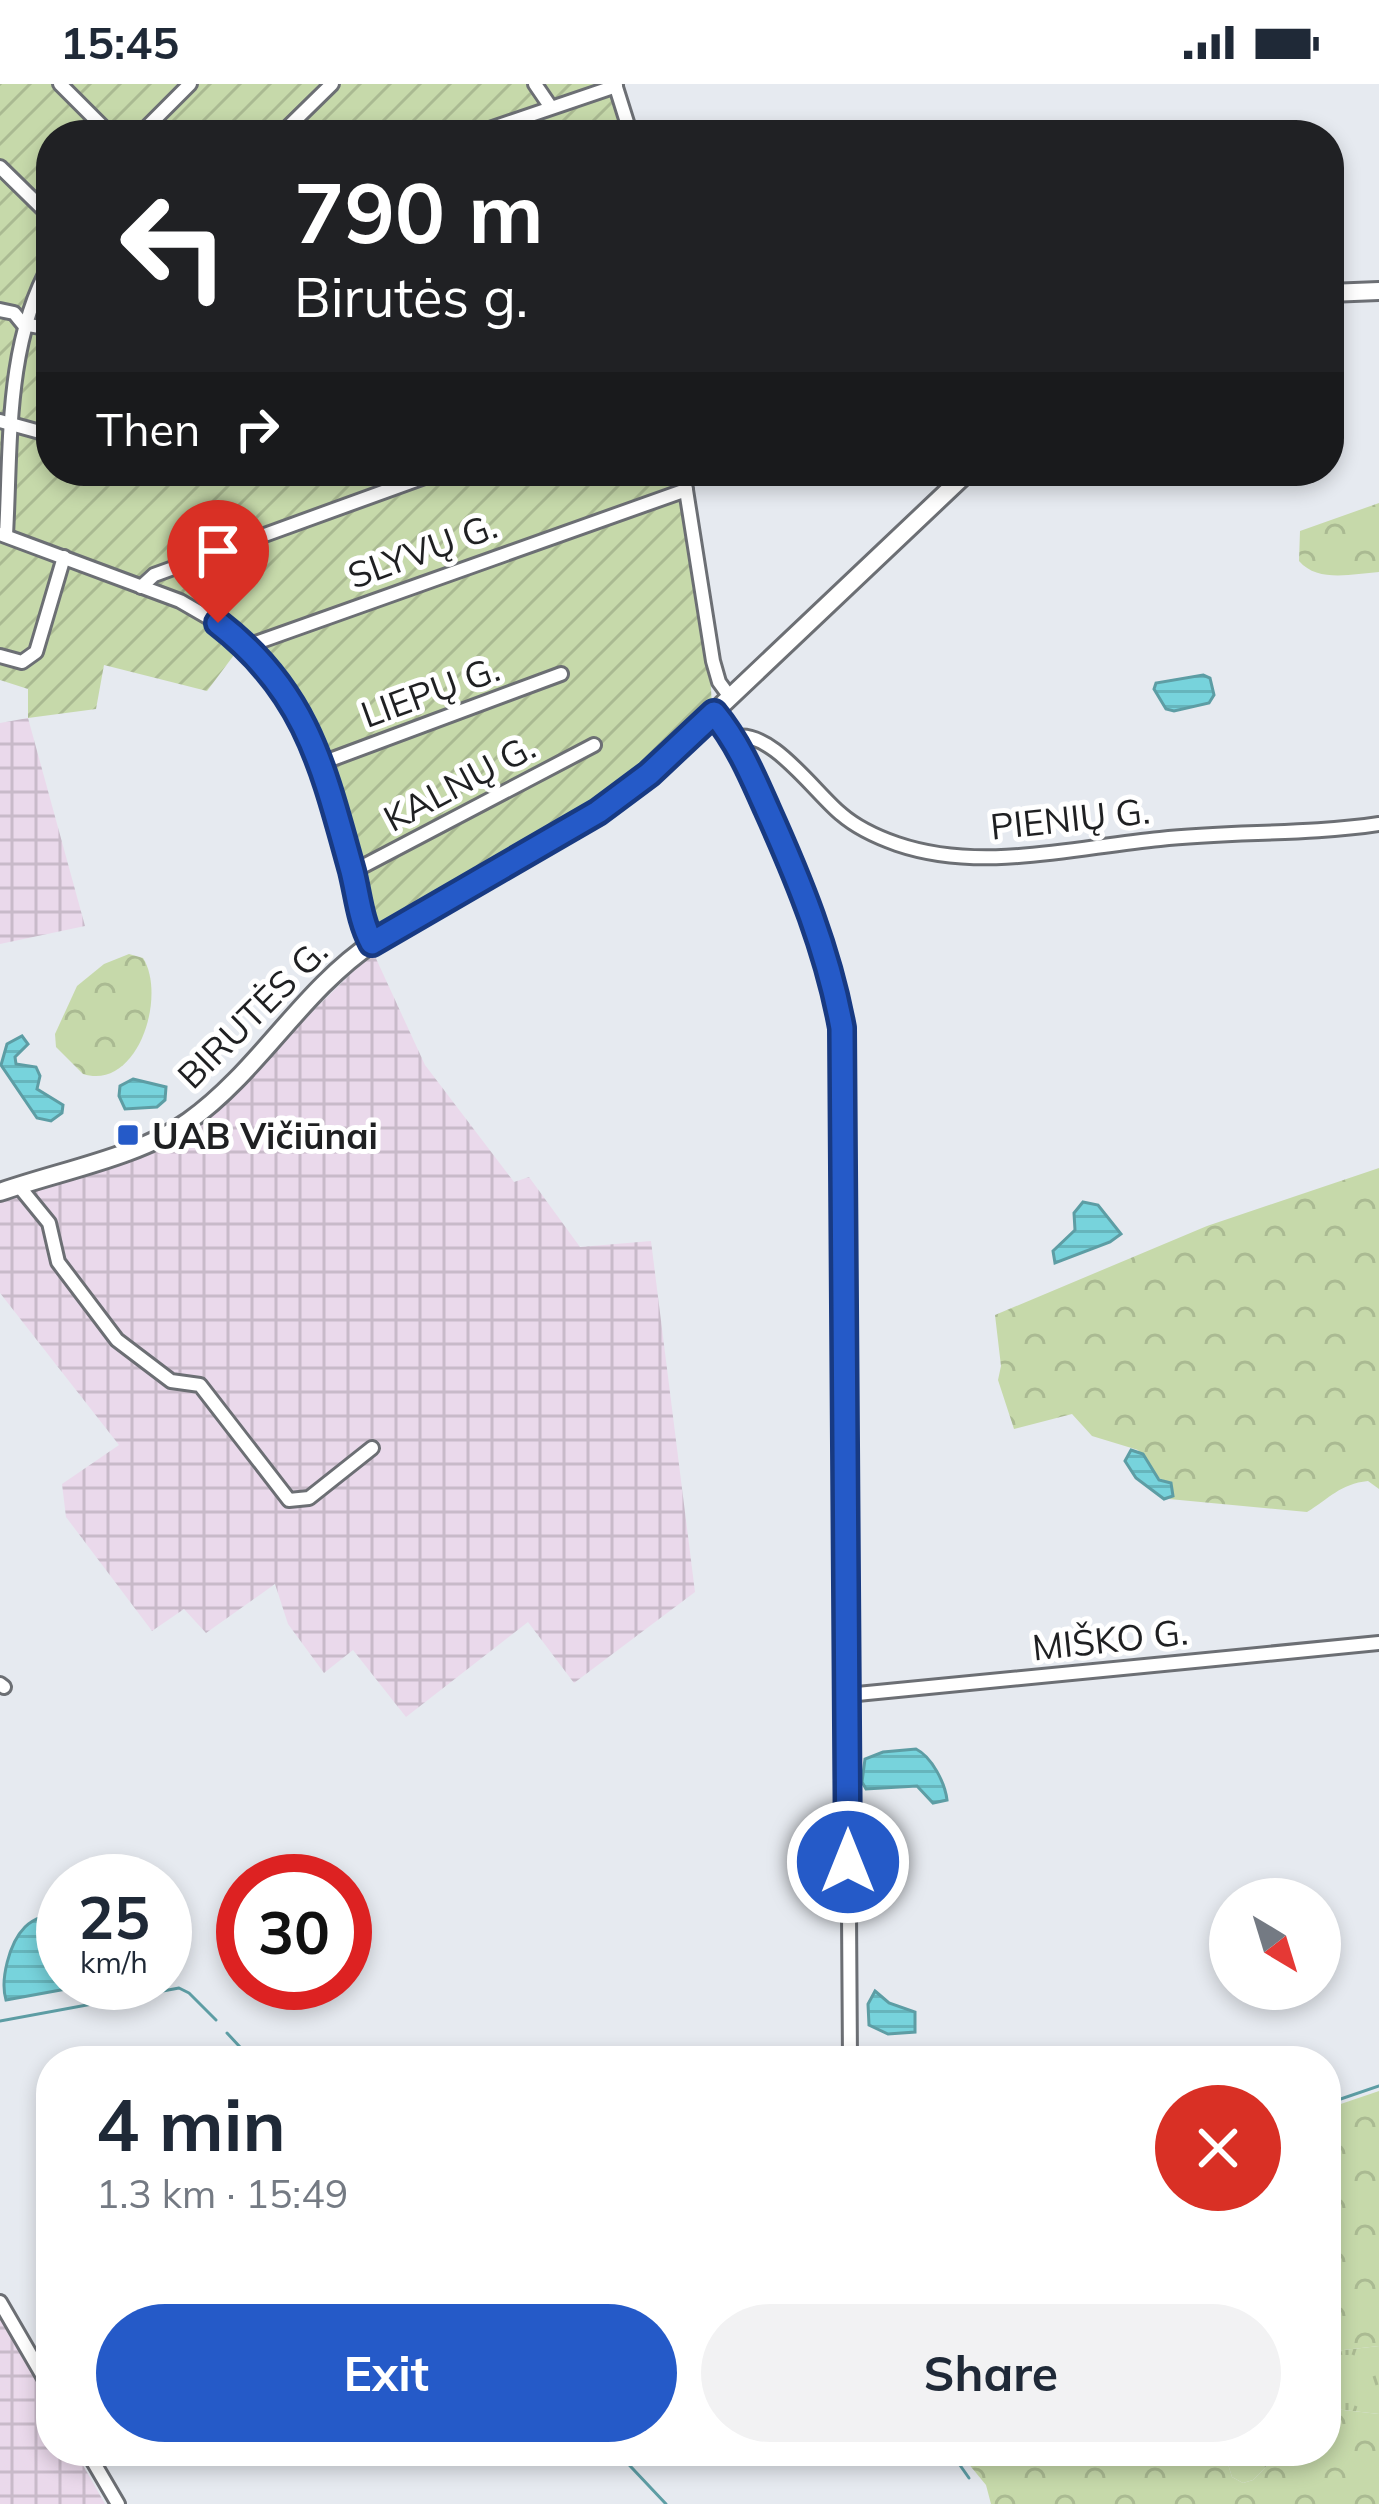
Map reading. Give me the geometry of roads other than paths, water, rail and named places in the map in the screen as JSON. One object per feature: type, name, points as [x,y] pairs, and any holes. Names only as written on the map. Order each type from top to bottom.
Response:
[{"type":"main road","points":[[1344,292],[1379,291]]},
{"type":"main road","name":"BIRUTĖS G.","points":[[9,1188],[146,1143],[192,1119],[333,976],[372,943],[598,812],[649,774],[953,486]]},
{"type":"street","points":[[60,84],[96,120]]},
{"type":"street","points":[[155,120],[190,84]]},
{"type":"street","points":[[295,120],[332,84]]},
{"type":"street","points":[[535,84],[550,106]]},
{"type":"street","points":[[512,120],[616,85],[626,120]]},
{"type":"street","points":[[0,166],[36,202]]},
{"type":"street","points":[[36,290],[23,323],[6,422],[3,535],[180,601],[247,646],[290,697],[320,764],[372,943]]},
{"type":"street","points":[[0,310],[36,326]]},
{"type":"street","points":[[6,422],[36,431]]},
{"type":"street","points":[[141,586],[154,575],[400,486]]},
{"type":"street","points":[[685,486],[713,661],[730,697]]},
{"type":"street","name":"SLYVŲ G.","points":[[247,646],[686,490]]},
{"type":"street","points":[[0,656],[22,662],[36,652],[64,557]]},
{"type":"street","name":"LIEPŲ G.","points":[[320,764],[561,674]]},
{"type":"street","points":[[714,713],[733,738],[807,902],[836,991],[842,1028],[850,2046]]},
{"type":"street","name":"PIENIŲ G.","points":[[733,738],[746,735],[767,746],[842,815],[875,836],[967,857],[1379,824]]},
{"type":"street","name":"KALNŲ G.","points":[[352,872],[594,746]]},
{"type":"street","points":[[9,1188],[49,1223],[58,1262],[117,1340],[171,1381],[200,1385],[289,1500],[309,1498],[372,1448]]},
{"type":"street","name":"MIŠKO G.","points":[[848,1695],[1379,1642]]},
{"type":"street","points":[[0,2302],[36,2364]]},
{"type":"street","points":[[96,2466],[118,2504]]},
{"type":"water","points":[[1203,675],[1210,678],[1214,695],[1209,703],[1166,709],[1154,689],[1156,683]]},
{"type":"water","points":[[22,1036],[28,1044],[15,1057],[16,1064],[36,1067],[37,1089],[63,1105],[62,1113],[51,1121],[37,1118],[1,1065],[7,1044]]},
{"type":"water","points":[[133,1079],[166,1087],[165,1100],[157,1107],[125,1109],[120,1086]]},
{"type":"water","points":[[1083,1202],[1098,1205],[1121,1234],[1055,1263],[1053,1251],[1075,1230],[1074,1213]]},
{"type":"water","points":[[1131,1450],[1143,1454],[1159,1480],[1171,1483],[1173,1496],[1164,1499],[1136,1478],[1125,1461]]},
{"type":"water","points":[[916,1749],[937,1771],[947,1800],[933,1803],[917,1786],[866,1789],[862,1782],[865,1759]]},
{"type":"water","points":[[36,1919],[36,1995],[6,2000],[10,1952]]},
{"type":"water","points":[[875,1991],[889,2003],[915,2012],[915,2032],[888,2034],[869,2025],[868,2004]]},
{"type":"waterway","points":[[0,2021],[179,1988],[216,2020]]},
{"type":"waterway","points":[[227,2033],[239,2046]]},
{"type":"waterway","points":[[1341,2099],[1379,2086]]},
{"type":"waterway","points":[[630,2466],[666,2504]]},
{"type":"waterway","points":[[961,2466],[969,2478]]},
{"type":"place","name":"UAB Vičiūnai","points":[[128,1135]]}]
